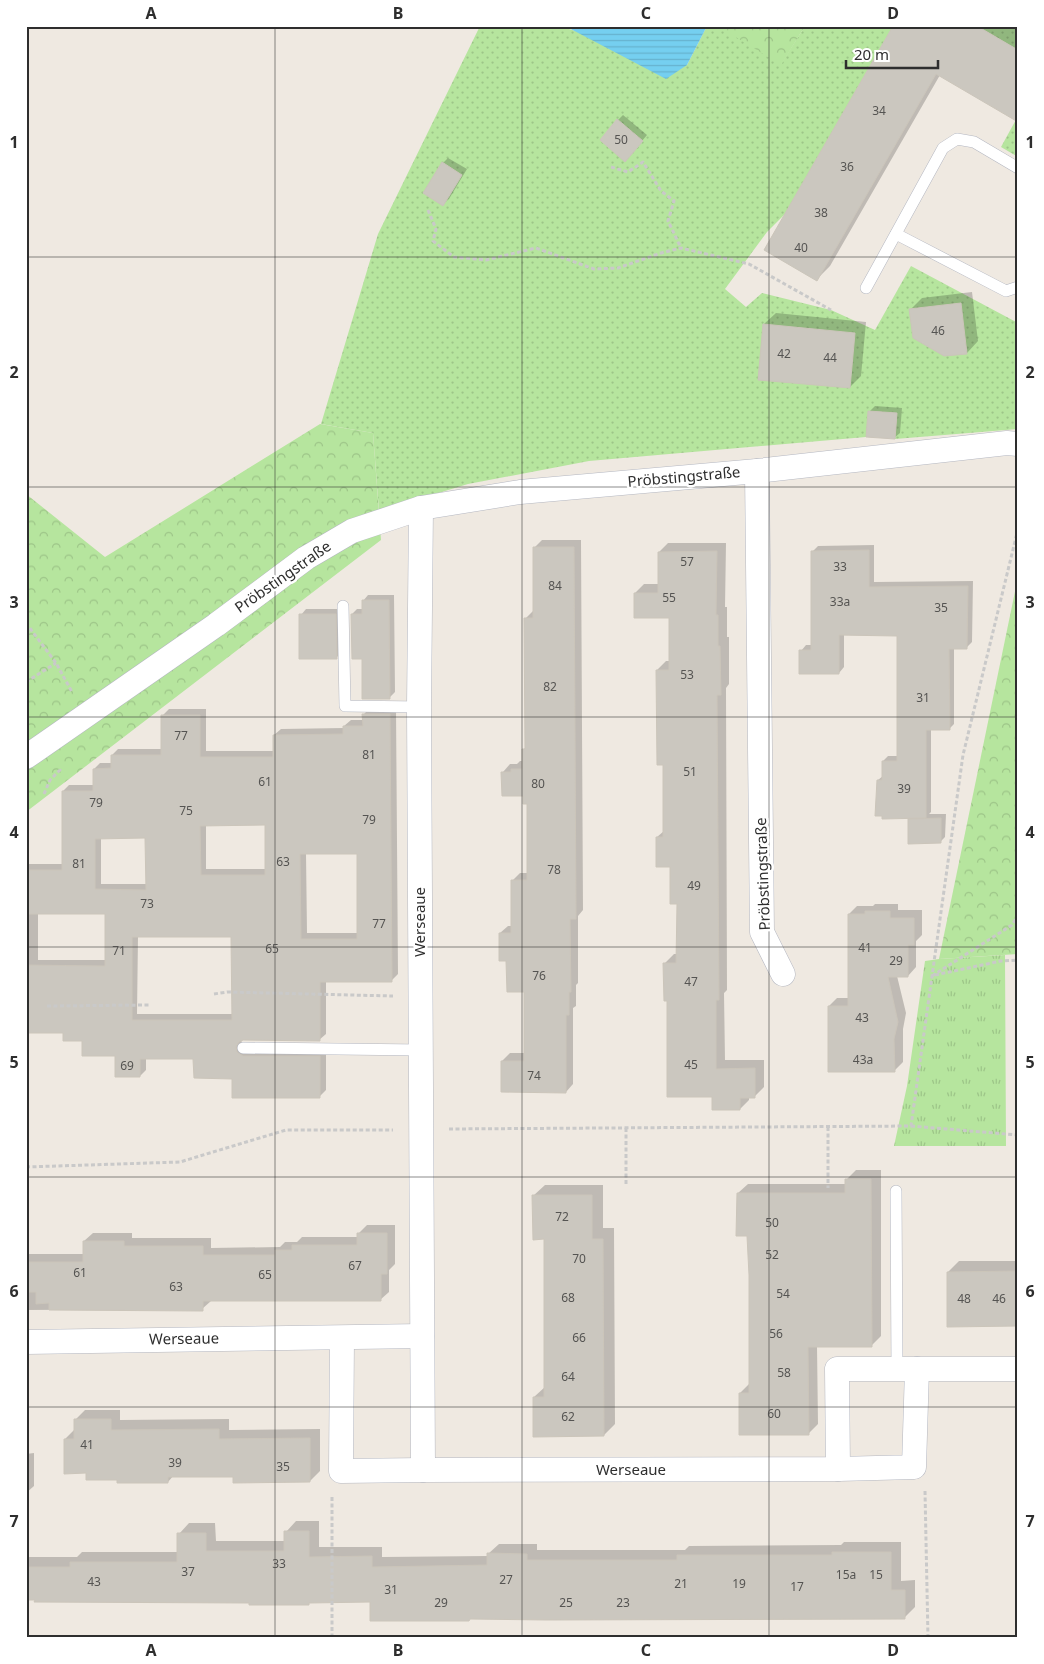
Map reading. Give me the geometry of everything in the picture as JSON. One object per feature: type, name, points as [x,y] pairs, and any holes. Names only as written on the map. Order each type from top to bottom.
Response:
[{"type":"street","name":"Pröbstingstraße","points":[[26,757],[216,625],[306,558],[352,531],[421,508],[520,492],[757,471],[1007,443],[1018,444]]},
{"type":"street","name":"Pröbstingstraße","points":[[757,471],[762,932],[784,974]]},
{"type":"street","name":"Werseaue","points":[[421,508],[419,707],[423,1470]]},
{"type":"street","name":"Werseaue","points":[[26,1342],[422,1336]]},
{"type":"street","points":[[341,1471],[342,1338]]},
{"type":"street","points":[[838,1469],[837,1368],[1018,1369]]},
{"type":"street","points":[[907,1369],[914,1468]]},
{"type":"street","name":"Werseaue","points":[[341,1471],[914,1468]]},
{"type":"lane","points":[[866,288],[943,148],[956,139],[974,142],[1018,168]]},
{"type":"lane","points":[[896,234],[1006,291],[1018,287]]},
{"type":"lane","points":[[343,606],[344,706],[419,707]]},
{"type":"lane","points":[[243,1048],[421,1050]]},
{"type":"lane","points":[[896,1191],[907,1369]]},
{"type":"path","points":[[610,167],[628,172],[643,162],[661,191],[674,201],[668,221],[681,248]]},
{"type":"path","points":[[428,210],[436,229],[433,241],[454,257],[486,260],[536,248],[594,269],[618,268],[660,253],[681,248],[749,264],[831,310]]},
{"type":"path","points":[[911,1126],[963,755],[1018,529]]},
{"type":"path","points":[[26,622],[56,663],[86,716]]},
{"type":"path","points":[[26,682],[56,663]]},
{"type":"path","points":[[932,976],[1012,925],[1018,915]]},
{"type":"path","points":[[932,976],[1001,961],[1018,960]]},
{"type":"path","points":[[214,994],[227,992],[421,996]]},
{"type":"path","points":[[47,1006],[150,1006]]},
{"type":"path","points":[[26,1167],[180,1162],[286,1130],[911,1126],[1018,1135]]},
{"type":"path","points":[[828,1127],[828,1188]]},
{"type":"path","points":[[626,1128],[626,1184]]},
{"type":"path","points":[[914,1468],[926,1492],[928,1638]]},
{"type":"path","points":[[332,1638],[332,1490],[341,1471]]},
{"type":"green space","points":[[480,26],[565,26],[569,29],[687,65],[707,26],[720,26],[781,64],[805,26],[893,26],[785,214],[767,232],[725,289],[746,307],[762,293],[831,310],[875,330],[911,266],[1018,323],[1018,429],[895,439],[897,413],[869,411],[866,437],[589,461],[468,484],[379,511],[373,433],[321,424],[378,234]],"holes":[[[617,119],[625,161],[600,140]]]},
{"type":"green space","points":[[718,26],[805,26],[781,65]]},
{"type":"green space","points":[[977,26],[1018,26],[1018,50]]},
{"type":"green space","points":[[1018,116],[1018,157],[1001,147]]},
{"type":"green space","points":[[320,424],[373,433],[381,540],[26,812],[26,494],[105,557]]},
{"type":"green space","points":[[1018,577],[1018,954],[939,959]]},
{"type":"green space","points":[[1005,955],[1006,1146],[894,1146],[907,1086],[925,961]]},
{"type":"water","points":[[565,26],[707,26],[687,65],[666,79]]},
{"type":"building","points":[[893,26],[977,26],[1018,50],[1018,122],[936,74],[817,281],[764,250]]},
{"type":"building","points":[[617,119],[643,141],[625,162],[600,140]]},
{"type":"building","points":[[442,162],[462,175],[443,206],[423,193]]},
{"type":"building","points":[[961,303],[967,354],[944,356],[913,338],[909,309]]},
{"type":"building","points":[[763,324],[855,333],[850,388],[758,380]]},
{"type":"building","points":[[868,411],[897,413],[895,439],[866,437]]},
{"type":"building","points":[[533,547],[574,547],[576,919],[570,919],[571,992],[569,992],[569,1015],[566,1015],[566,1093],[501,1092],[501,1061],[524,1061],[524,992],[507,992],[506,961],[499,961],[499,933],[511,933],[511,880],[527,880],[527,804],[523,804],[523,796],[502,796],[501,772],[511,772],[511,769],[522,769],[522,749],[525,749],[524,618],[533,618]]},
{"type":"building","points":[[869,550],[869,587],[968,586],[967,649],[949,649],[950,730],[926,730],[926,818],[882,819],[882,816],[875,816],[877,780],[882,780],[882,761],[897,761],[897,636],[839,635],[839,674],[799,674],[799,650],[811,650],[811,551]]},
{"type":"building","points":[[717,551],[716,615],[718,615],[718,646],[720,646],[721,695],[717,695],[719,1000],[716,1000],[716,1069],[755,1068],[755,1098],[740,1098],[740,1110],[712,1110],[712,1097],[667,1097],[667,1001],[664,1001],[663,963],[676,963],[677,904],[670,904],[670,867],[656,867],[656,837],[663,837],[663,765],[657,765],[656,670],[669,670],[669,618],[634,618],[634,593],[658,593],[658,552]]},
{"type":"building","points":[[362,600],[389,600],[390,699],[362,699],[362,659],[352,659],[351,614],[362,614]]},
{"type":"building","points":[[299,614],[336,614],[337,659],[299,659]]},
{"type":"building","points":[[362,714],[390,714],[392,982],[320,982],[320,1041],[243,1040],[236,1047],[237,1052],[243,1056],[320,1056],[320,1098],[232,1098],[232,1079],[194,1078],[193,1059],[140,1059],[140,1077],[115,1077],[115,1056],[82,1056],[82,1041],[63,1041],[63,1033],[26,1033],[26,965],[105,966],[105,914],[26,914],[26,870],[62,870],[62,791],[93,791],[93,769],[111,768],[111,755],[161,755],[161,715],[200,715],[200,757],[273,757],[273,735],[343,734],[343,726],[363,726]],"holes":[[[265,825],[265,875],[201,875],[200,826]],[[145,838],[146,890],[95,889],[95,839]],[[300,854],[357,854],[357,939],[301,939]],[[132,937],[231,937],[232,1020],[132,1020]]]},
{"type":"building","points":[[941,818],[941,843],[908,844],[908,819]]},
{"type":"building","points":[[865,911],[890,911],[890,918],[914,918],[914,945],[908,945],[908,977],[888,977],[898,1022],[894,1039],[895,1072],[828,1072],[828,1006],[848,1006],[848,914],[865,914]]},
{"type":"building","points":[[845,1179],[871,1179],[872,1347],[808,1347],[809,1435],[739,1435],[739,1393],[749,1393],[749,1275],[747,1236],[736,1236],[737,1193],[845,1193]]},
{"type":"building","points":[[532,1195],[592,1195],[592,1239],[603,1239],[604,1436],[533,1437],[533,1397],[544,1397],[544,1239],[533,1240]]},
{"type":"building","points":[[357,1233],[387,1233],[387,1274],[381,1274],[381,1301],[203,1301],[203,1311],[49,1310],[49,1303],[36,1304],[36,1292],[26,1292],[26,1262],[83,1262],[83,1241],[124,1241],[124,1246],[203,1246],[203,1255],[275,1255],[275,1250],[292,1250],[292,1245],[357,1245]]},
{"type":"building","points":[[1018,1271],[1018,1326],[947,1327],[947,1272]]},
{"type":"building","points":[[74,1419],[111,1419],[111,1430],[219,1429],[219,1439],[310,1438],[310,1482],[233,1483],[233,1477],[168,1477],[168,1483],[117,1483],[117,1480],[86,1480],[86,1473],[64,1474],[64,1439],[74,1439]]},
{"type":"building","points":[[284,1531],[309,1531],[309,1557],[372,1556],[372,1567],[487,1565],[487,1553],[527,1554],[527,1560],[677,1560],[677,1555],[832,1555],[832,1552],[891,1552],[891,1590],[905,1590],[905,1619],[470,1619],[469,1621],[370,1621],[370,1602],[249,1605],[249,1603],[34,1602],[35,1600],[26,1600],[26,1567],[70,1567],[70,1562],[177,1562],[177,1533],[206,1533],[206,1551],[284,1551]]}]
